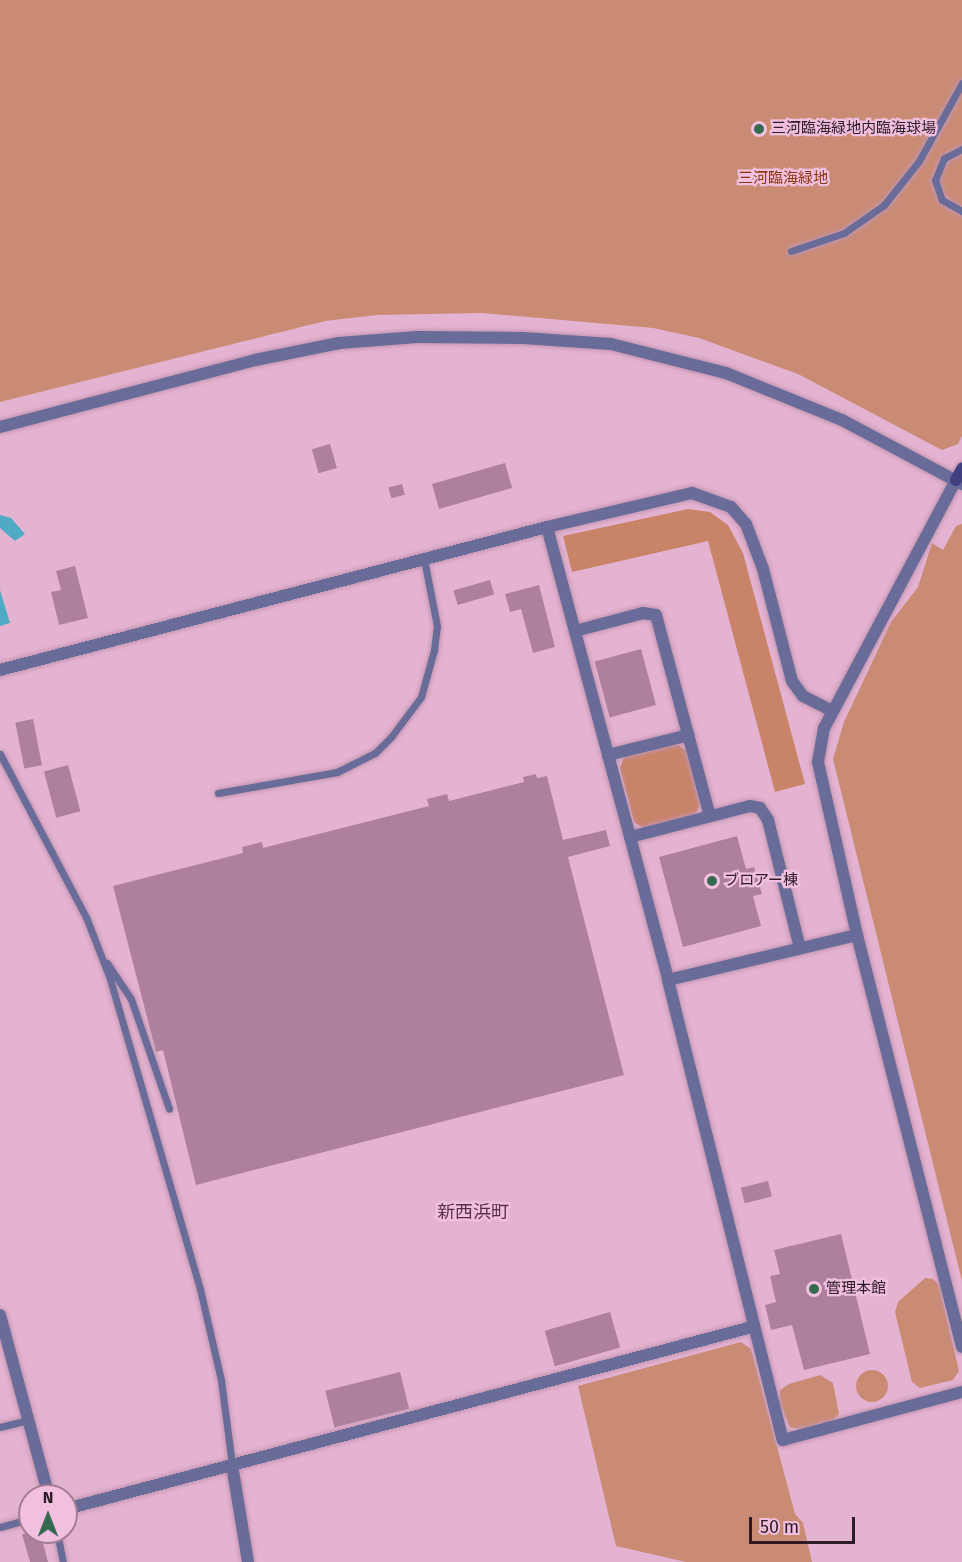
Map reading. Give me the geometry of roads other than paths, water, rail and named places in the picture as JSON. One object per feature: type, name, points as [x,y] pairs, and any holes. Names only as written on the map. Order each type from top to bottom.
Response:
[{"type":"street","points":[[0,427],[255,360],[339,344],[428,337],[523,338],[611,344],[726,373],[842,420],[960,478],[832,711],[820,739],[819,774],[857,935],[962,1347]]},
{"type":"street","points":[[0,670],[547,527],[681,494],[704,495],[731,507],[754,542],[796,689],[832,711]]},
{"type":"street","points":[[547,527],[668,980],[752,1327],[783,1440],[962,1392]]},
{"type":"street","points":[[575,632],[648,612],[656,615],[711,816]]},
{"type":"street","points":[[608,755],[689,735]]},
{"type":"street","points":[[630,837],[750,806],[764,811],[800,948]]},
{"type":"street","points":[[668,980],[857,935]]},
{"type":"street","points":[[0,1315],[46,1484]]},
{"type":"street","points":[[78,1506],[752,1327]]},
{"type":"street","points":[[232,1465],[248,1562]]},
{"type":"lane","points":[[791,251],[844,233],[884,205],[919,161],[962,84]]},
{"type":"lane","points":[[962,149],[944,158],[935,180],[942,200],[962,211]]},
{"type":"lane","points":[[218,793],[337,772],[375,753],[391,737],[421,697],[434,650],[437,626],[424,559]]},
{"type":"lane","points":[[0,754],[86,917],[103,958],[200,1288],[220,1380],[232,1465]]},
{"type":"lane","points":[[103,958],[131,999],[169,1109]]},
{"type":"lane","points":[[0,1427],[28,1420]]},
{"type":"lane","points":[[0,1527],[18,1522]]},
{"type":"lane","points":[[59,1544],[63,1562]]},
{"type":"water","points":[[0,515],[11,518],[25,534],[15,541],[0,528]]},
{"type":"water","points":[[0,590],[10,623],[0,626]]},
{"type":"place","name":"三河臨海緑地内臨海球場","points":[[759,129]]},
{"type":"place","name":"ブロアー棟","points":[[712,881]]},
{"type":"place","name":"管理本館","points":[[814,1289]]},
{"type":"district","name":"新西浜町","points":[[473,1212]]},
{"type":"park label","name":"三河臨海緑地","points":[[783,179]]}]
